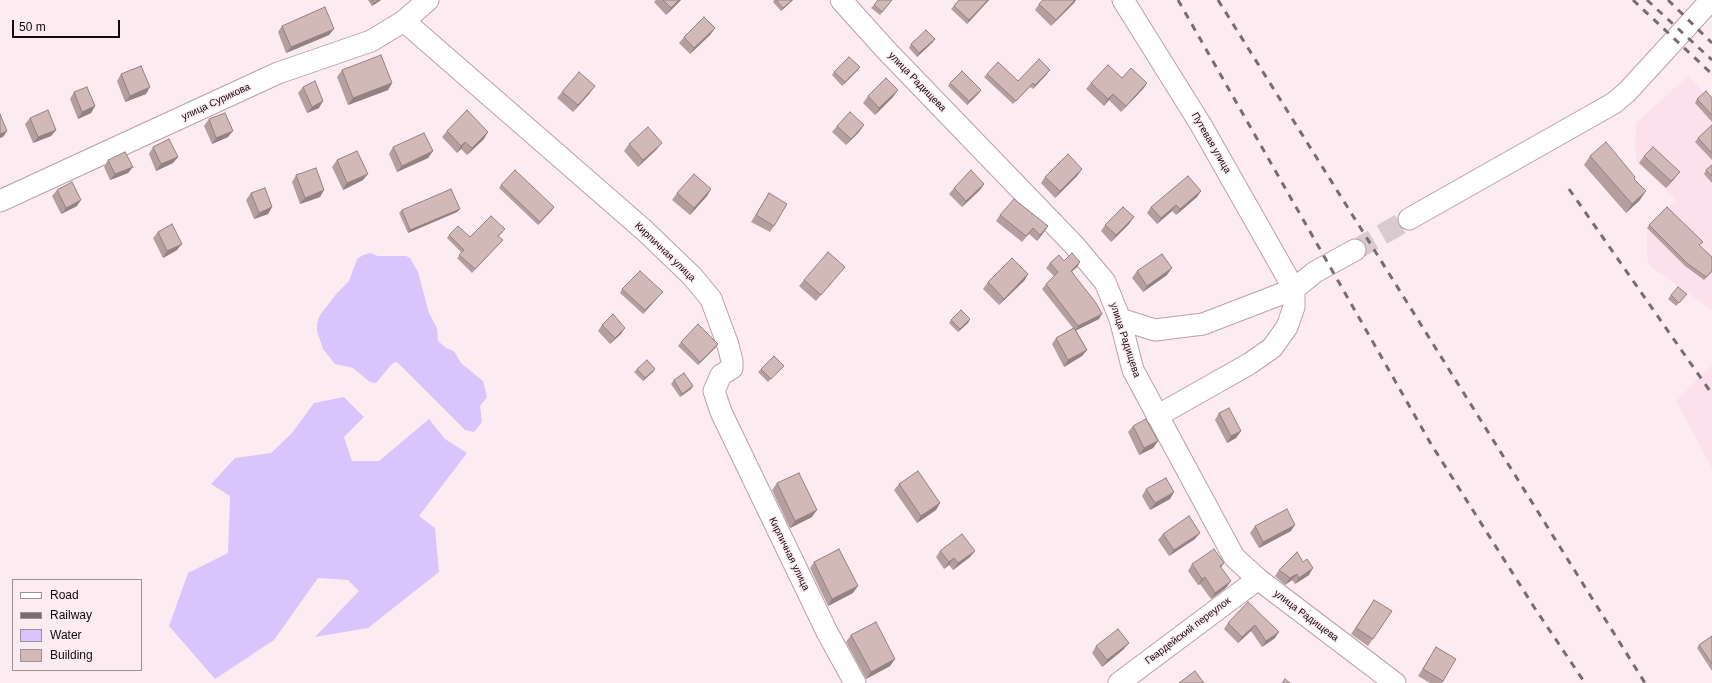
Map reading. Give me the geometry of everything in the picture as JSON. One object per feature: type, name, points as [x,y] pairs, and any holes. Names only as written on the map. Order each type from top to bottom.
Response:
[{"type":"street","name":"улица Сурикова","points":[[0,201],[278,73],[371,42],[404,21],[428,0]]},
{"type":"street","name":"улица Радищева","points":[[841,0],[886,50],[1074,245],[1105,282],[1120,319],[1133,370],[1234,557],[1258,580],[1395,683]]},
{"type":"street","name":"Путевая улица","points":[[1123,0],[1201,125],[1294,289]]},
{"type":"street","points":[[1409,219],[1614,103],[1628,91],[1711,0]]},
{"type":"street","name":"Кирпичная улица","points":[[404,21],[644,230],[692,276],[711,299],[728,345],[732,361],[732,368],[721,375],[714,391],[721,412],[827,632],[855,683]]},
{"type":"street","points":[[1120,319],[1155,330],[1203,324],[1294,289],[1315,272],[1355,250]]},
{"type":"street","points":[[1157,416],[1249,364],[1272,348],[1287,327],[1294,307],[1294,289]]},
{"type":"street","name":"Гвардейский переулок","points":[[1119,683],[1258,580]]},
{"type":"shaded area","points":[[1688,76],[1712,101],[1712,310],[1651,267],[1647,257],[1647,228],[1676,199],[1637,163],[1635,144],[1636,123]]},
{"type":"shaded area","points":[[1712,365],[1712,468],[1676,401]]},
{"type":"water","points":[[370,253],[378,256],[406,256],[410,258],[418,272],[429,313],[437,328],[438,341],[446,348],[454,351],[461,363],[483,381],[487,397],[480,406],[482,422],[474,432],[465,430],[398,363],[395,362],[391,365],[376,383],[370,382],[353,368],[335,364],[323,349],[317,331],[317,323],[320,315],[337,293],[349,281],[357,259]]},
{"type":"water","points":[[344,397],[364,417],[344,437],[352,461],[379,461],[429,419],[445,439],[467,453],[419,516],[435,528],[439,572],[368,628],[315,637],[359,591],[348,580],[318,578],[274,640],[215,679],[169,626],[188,573],[228,553],[230,496],[211,484],[235,458],[271,453],[292,433],[314,403]]},
{"type":"building","points":[[663,0],[679,0],[671,8]]},
{"type":"building","points":[[776,0],[792,0],[783,8]]},
{"type":"building","points":[[878,0],[892,0],[882,12],[874,5]]},
{"type":"building","points":[[959,0],[988,0],[969,20],[954,6]]},
{"type":"building","points":[[1043,0],[1075,0],[1056,20],[1039,4]]},
{"type":"building","points":[[325,7],[334,29],[291,47],[282,26]]},
{"type":"building","points":[[704,17],[715,28],[694,48],[684,37]]},
{"type":"building","points":[[926,30],[935,39],[919,53],[911,44]]},
{"type":"building","points":[[381,55],[392,83],[353,98],[342,70]]},
{"type":"building","points":[[849,57],[860,67],[845,82],[834,72]]},
{"type":"building","points":[[1039,59],[1050,70],[1035,85],[1033,83],[1016,101],[987,74],[998,62],[1018,81]]},
{"type":"building","points":[[1108,65],[1122,78],[1131,68],[1147,83],[1126,106],[1113,94],[1108,99],[1091,83]]},
{"type":"building","points":[[141,66],[150,87],[130,96],[121,74]]},
{"type":"building","points":[[962,71],[981,90],[969,101],[950,83]]},
{"type":"building","points":[[579,72],[595,86],[578,105],[562,92]]},
{"type":"building","points":[[886,78],[898,90],[879,108],[868,96]]},
{"type":"building","points":[[315,81],[323,101],[312,107],[303,87]]},
{"type":"building","points":[[87,87],[95,106],[82,112],[74,92]]},
{"type":"building","points":[[1706,91],[1712,98],[1712,115],[1697,99]]},
{"type":"building","points":[[48,110],[56,130],[38,137],[30,118]]},
{"type":"building","points":[[467,110],[488,132],[472,148],[465,142],[461,146],[447,131]]},
{"type":"building","points":[[850,112],[864,125],[851,139],[837,126]]},
{"type":"building","points":[[225,113],[233,131],[216,138],[209,119]]},
{"type":"building","points":[[0,114],[7,131],[0,134]]},
{"type":"building","points":[[1712,125],[1712,153],[1698,138]]},
{"type":"building","points":[[648,127],[662,143],[643,160],[629,144]]},
{"type":"building","points":[[424,133],[433,151],[402,166],[393,147]]},
{"type":"building","points":[[169,139],[178,157],[161,164],[153,147]]},
{"type":"building","points":[[1606,142],[1635,177],[1634,179],[1646,191],[1632,204],[1590,156]]},
{"type":"building","points":[[1653,147],[1680,172],[1671,181],[1644,156]]},
{"type":"building","points":[[357,151],[368,174],[347,183],[337,160]]},
{"type":"building","points":[[125,152],[133,167],[115,174],[108,160]]},
{"type":"building","points":[[1068,154],[1082,169],[1060,191],[1045,177]]},
{"type":"building","points":[[1712,165],[1712,176],[1706,170]]},
{"type":"building","points":[[316,168],[324,190],[305,198],[296,175]]},
{"type":"building","points":[[515,170],[554,207],[540,222],[501,185]]},
{"type":"building","points":[[971,170],[984,184],[966,201],[954,188]]},
{"type":"building","points":[[694,174],[711,189],[694,208],[677,193]]},
{"type":"building","points":[[1188,176],[1201,191],[1180,209],[1176,205],[1161,218],[1151,207]]},
{"type":"building","points":[[72,182],[81,200],[66,208],[57,190]]},
{"type":"building","points":[[265,188],[272,207],[259,213],[251,193]]},
{"type":"building","points":[[451,189],[460,209],[410,230],[402,210]]},
{"type":"building","points":[[769,193],[787,204],[774,226],[756,215]]},
{"type":"building","points":[[1014,199],[1048,226],[1040,235],[1033,228],[1026,236],[1000,215]]},
{"type":"building","points":[[1123,207],[1134,217],[1116,235],[1105,225]]},
{"type":"building","points":[[1667,207],[1703,242],[1699,245],[1712,257],[1712,271],[1706,277],[1687,263],[1649,225]]},
{"type":"building","points":[[491,216],[505,229],[498,236],[503,240],[475,269],[459,255],[464,250],[449,235],[458,226],[470,237]]},
{"type":"building","points":[[172,224],[182,244],[167,251],[158,232]]},
{"type":"building","points":[[828,252],[845,267],[821,295],[804,280]]},
{"type":"building","points":[[1072,253],[1080,262],[1071,271],[1096,303],[1102,314],[1078,326],[1046,284],[1058,272],[1050,263],[1059,255],[1064,261]]},
{"type":"building","points":[[1162,254],[1172,268],[1147,286],[1137,271]]},
{"type":"building","points":[[1012,258],[1028,274],[1004,299],[988,282]]},
{"type":"building","points":[[640,271],[663,292],[645,310],[622,289]]},
{"type":"building","points":[[1678,287],[1687,294],[1679,303],[1671,295]]},
{"type":"building","points":[[961,310],[970,319],[960,329],[951,320]]},
{"type":"building","points":[[613,314],[625,328],[615,338],[602,325]]},
{"type":"building","points":[[698,324],[718,344],[700,362],[681,342]]},
{"type":"building","points":[[1074,328],[1087,350],[1068,360],[1056,338]]},
{"type":"building","points":[[774,356],[784,366],[771,379],[761,369]]},
{"type":"building","points":[[647,360],[655,369],[645,378],[637,369]]},
{"type":"building","points":[[684,373],[693,386],[682,394],[674,380]]},
{"type":"building","points":[[1229,408],[1241,431],[1231,436],[1219,413]]},
{"type":"building","points":[[1146,419],[1158,441],[1144,448],[1133,426]]},
{"type":"building","points":[[918,471],[940,503],[921,516],[899,484]]},
{"type":"building","points":[[799,473],[817,510],[795,521],[777,483]]},
{"type":"building","points":[[1166,478],[1174,492],[1155,503],[1146,489]]},
{"type":"building","points":[[1287,509],[1295,525],[1263,542],[1255,526]]},
{"type":"building","points":[[1189,516],[1200,533],[1174,550],[1163,534]]},
{"type":"building","points":[[962,534],[975,551],[958,563],[954,558],[949,562],[940,551]]},
{"type":"building","points":[[839,549],[858,586],[832,599],[814,562]]},
{"type":"building","points":[[1214,549],[1224,563],[1220,566],[1231,581],[1215,593],[1205,577],[1202,579],[1192,564]]},
{"type":"building","points":[[1297,552],[1303,562],[1307,559],[1313,568],[1299,578],[1297,574],[1290,578],[1279,570]]},
{"type":"building","points":[[1374,600],[1392,611],[1373,639],[1356,628]]},
{"type":"building","points":[[1248,602],[1279,632],[1266,641],[1255,625],[1242,637],[1228,623]]},
{"type":"building","points":[[876,622],[895,659],[871,672],[851,635]]},
{"type":"building","points":[[1118,629],[1129,643],[1107,660],[1096,646]]},
{"type":"building","points":[[1712,636],[1712,664],[1699,645]]},
{"type":"building","points":[[1436,647],[1456,659],[1443,681],[1423,669]]},
{"type":"building","points":[[1195,671],[1204,683],[1179,683]]},
{"type":"building","points":[[1285,679],[1290,683],[1282,683]]},
{"type":"tunnel","points":[[1355,250],[1409,219]]},
{"type":"railway","points":[[1178,0],[1431,444],[1534,607],[1585,683]]},
{"type":"railway","points":[[1218,0],[1645,683]]},
{"type":"railway","points":[[1633,0],[1712,74]]},
{"type":"railway","points":[[1647,0],[1712,60]]},
{"type":"railway","points":[[1668,0],[1712,43]]},
{"type":"railway","points":[[1569,189],[1712,394]]}]
